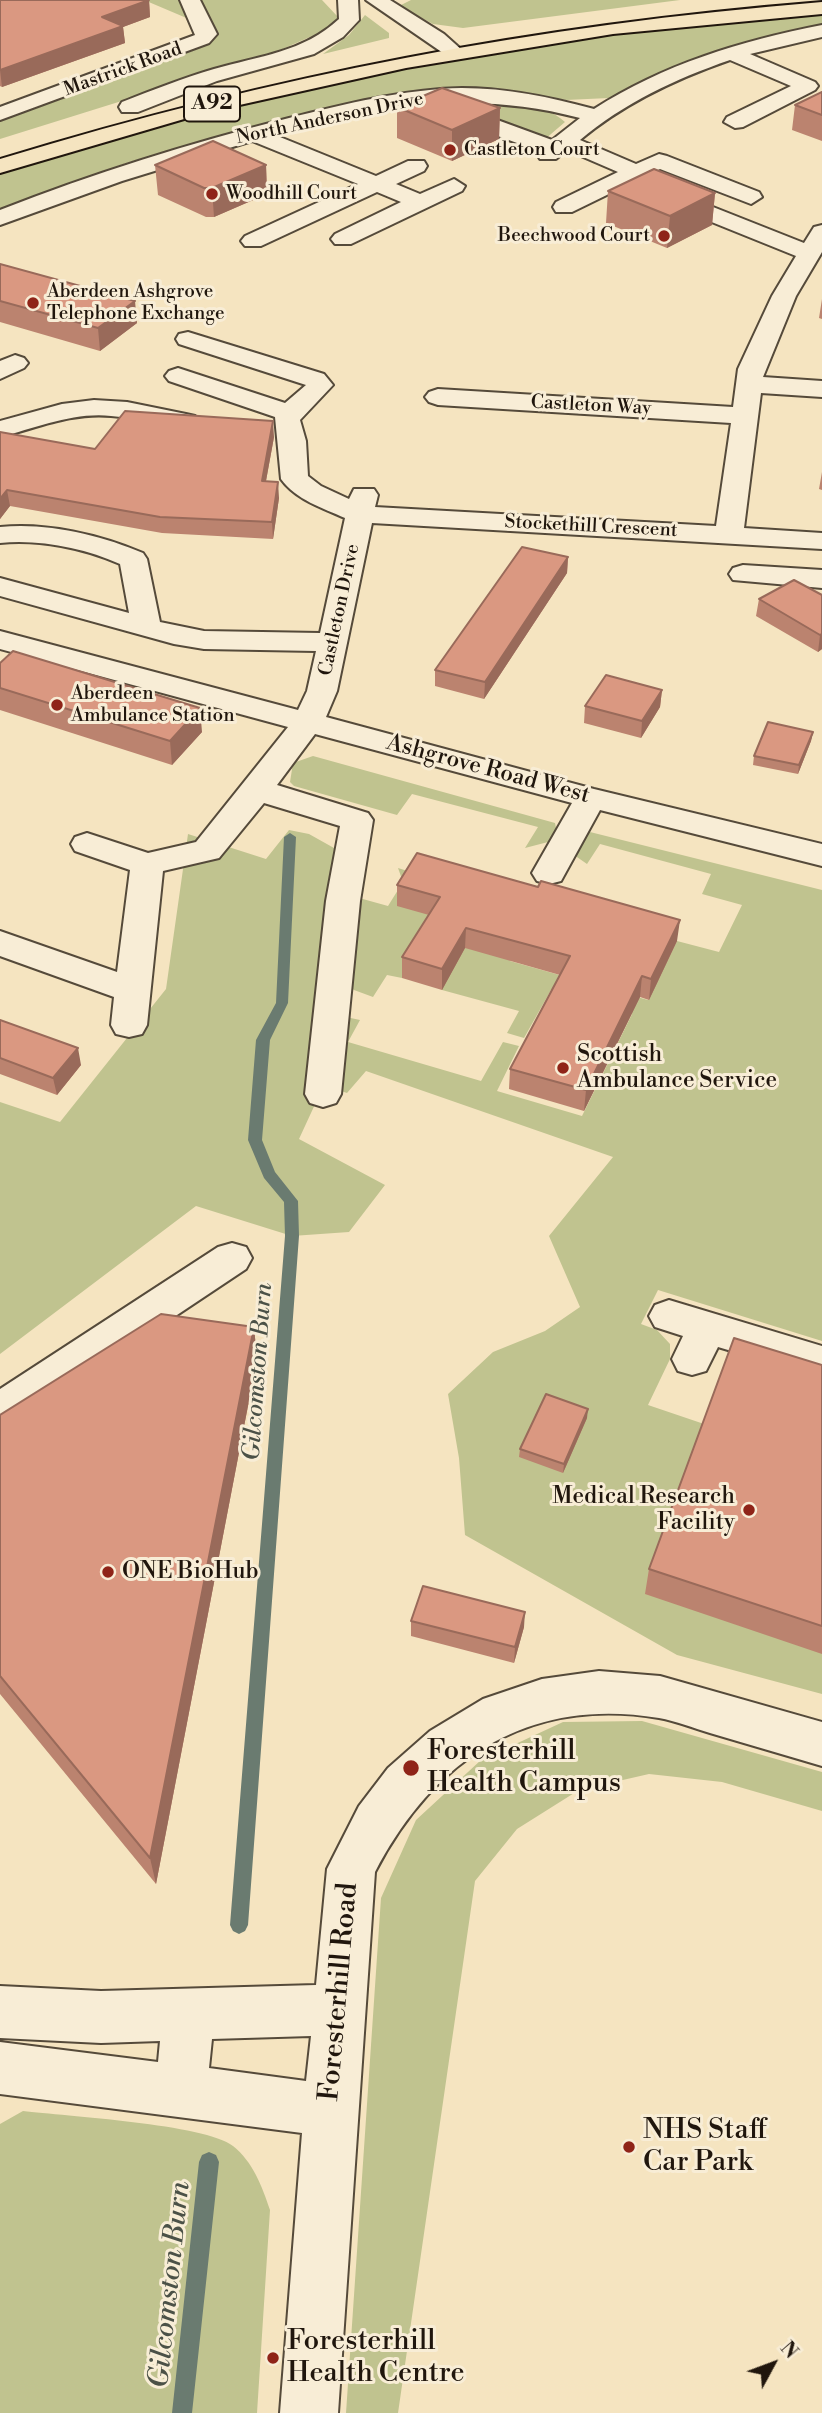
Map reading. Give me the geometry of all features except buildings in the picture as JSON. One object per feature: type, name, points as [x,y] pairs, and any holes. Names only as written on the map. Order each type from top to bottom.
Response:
[{"type":"main road","name":"North Anderson Drive","points":[[0,166],[225,100],[433,47],[567,18],[739,0]]},
{"type":"main road","name":"North Anderson Drive","points":[[0,145],[130,107],[259,75],[433,47],[673,19],[822,8]]},
{"type":"street","name":"Mastrick Road","points":[[0,114],[202,39],[207,34],[190,0]]},
{"type":"street","name":"Mastrick Road","points":[[130,107],[185,85],[310,49],[336,34],[349,20],[348,0]]},
{"type":"street","points":[[358,0],[433,47]]},
{"type":"street","points":[[376,0],[433,47]]},
{"type":"street","points":[[556,148],[597,116],[647,88],[730,53],[822,31]]},
{"type":"street","points":[[730,53],[815,82]]},
{"type":"street","points":[[735,122],[815,82]]},
{"type":"street","name":"North Anderson Drive","points":[[0,218],[134,168],[253,134],[416,98],[482,95],[518,98],[597,116]]},
{"type":"street","points":[[416,98],[556,148],[636,172]]},
{"type":"street","points":[[253,134],[420,202]]},
{"type":"street","points":[[564,207],[659,161],[751,197]]},
{"type":"street","points":[[253,241],[416,166]]},
{"type":"street","points":[[343,239],[454,186]]},
{"type":"street","points":[[657,192],[816,243],[763,337],[749,377],[729,535]]},
{"type":"street","points":[[188,339],[315,379],[320,384],[289,421],[249,426]]},
{"type":"street","points":[[178,376],[289,421]]},
{"type":"street","points":[[749,377],[822,389]]},
{"type":"street","name":"Castleton Way","points":[[438,397],[744,416]]},
{"type":"street","points":[[0,429],[58,412],[97,407],[209,424]]},
{"type":"street","points":[[289,421],[295,479],[311,492],[362,505]]},
{"type":"street","name":"Stockethill Crescent","points":[[362,505],[822,541]]},
{"type":"street","name":"Castleton Drive","points":[[148,864],[207,850],[308,722],[322,691],[362,505]]},
{"type":"street","points":[[0,535],[26,534],[115,551],[132,559],[146,628]]},
{"type":"street","points":[[743,574],[822,579]]},
{"type":"street","points":[[0,587],[146,628],[204,640],[334,642]]},
{"type":"street","name":"Ashgrove Road West","points":[[0,630],[155,681]]},
{"type":"street","name":"Ashgrove Road West","points":[[0,640],[591,798],[822,855]]},
{"type":"street","points":[[257,790],[357,820],[343,901],[323,1094]]},
{"type":"street","points":[[549,873],[591,798]]},
{"type":"street","points":[[87,844],[148,864],[129,1025]]},
{"type":"street","points":[[0,943],[133,991]]},
{"type":"street","points":[[0,1411],[232,1258]]},
{"type":"street","points":[[668,1316],[700,1343],[822,1362]]},
{"type":"street","name":"Foresterhill Road","points":[[309,2413],[330,2110],[351,1869],[376,1822],[405,1784],[447,1746],[499,1714],[542,1700],[599,1692],[660,1697],[822,1744]]},
{"type":"street","points":[[0,2012],[101,2017],[339,2010]]},
{"type":"street","points":[[181,2092],[188,2015]]},
{"type":"street","points":[[0,2068],[330,2110]]},
{"type":"green space","points":[[144,0],[322,0],[338,17],[328,29],[269,55],[0,139],[0,114],[193,44],[203,25]]},
{"type":"green space","points":[[411,0],[680,0],[463,28],[433,24],[399,6]]},
{"type":"green space","points":[[822,14],[822,27],[755,40],[677,65],[609,98],[566,100],[482,89],[326,111],[129,162],[0,210],[0,174],[162,124],[271,96],[437,61],[533,46]]},
{"type":"green space","points":[[365,15],[389,33],[389,38],[323,54],[349,35]]},
{"type":"green space","points":[[444,101],[490,101],[524,105],[540,108],[565,122],[544,140]]},
{"type":"green space","points":[[313,756],[555,823],[556,828],[548,842],[525,848],[538,827],[412,794],[397,815],[294,786],[290,782],[293,763]]},
{"type":"green space","points":[[289,830],[309,834],[334,848],[333,898],[317,1100],[299,1139],[385,1185],[349,1232],[292,1236],[196,1206],[0,1354],[0,1102],[60,1122],[166,989],[188,834],[266,859]]},
{"type":"green space","points":[[590,832],[822,890],[822,1341],[658,1290],[641,1324],[657,1330],[670,1344],[670,1359],[648,1405],[707,1425],[822,1653],[822,1694],[677,1655],[465,1535],[459,1458],[448,1394],[493,1352],[545,1331],[580,1307],[549,1236],[613,1157],[366,1071],[347,1093],[335,1089],[346,1017],[360,1020],[348,1042],[481,1081],[503,1042],[519,1046],[497,1091],[582,1116],[632,1014],[551,990],[524,1038],[507,1033],[519,1011],[442,990],[416,956],[402,978],[387,975],[373,997],[354,990],[342,980],[352,896],[388,906],[403,882],[398,868],[417,874],[520,940],[510,961],[648,1000],[677,941],[719,952],[742,905],[702,894],[711,874],[600,844],[587,864],[574,855],[581,836]]},
{"type":"green space","points":[[642,1721],[822,1772],[822,1811],[722,1782],[649,1774],[579,1790],[517,1829],[475,1881],[398,2413],[346,2413],[381,1898],[416,1820],[481,1760],[563,1722]]},
{"type":"green space","points":[[23,2111],[133,2122],[195,2132],[218,2138],[233,2146],[246,2159],[260,2183],[270,2210],[257,2413],[0,2413],[0,2124]]},
{"type":"waterway","name":"Gilcomston Burn","points":[[239,1925],[292,1236],[291,1201],[269,1174],[255,1140],[263,1040],[282,1003],[290,837]]},
{"type":"waterway","name":"Gilcomston Burn","points":[[182,2413],[209,2162]]},
{"type":"place","name":"Castleton Court","points":[[450,150]]},
{"type":"place","name":"Woodhill Court","points":[[212,194]]},
{"type":"place","name":"Beechwood Court","points":[[664,236]]},
{"type":"place","name":"Aberdeen Ashgrove Telephone Exchange","points":[[33,303]]},
{"type":"place","name":"Aberdeen Ambulance Station","points":[[57,705]]},
{"type":"place","name":"Scottish Ambulance Service","points":[[563,1068]]},
{"type":"place","name":"Medical Research Facility","points":[[749,1510]]},
{"type":"place","name":"ONE BioHub","points":[[108,1572]]},
{"type":"place","name":"Foresterhill Health Campus","points":[[411,1768]]},
{"type":"place","name":"NHS Staff Car Park","points":[[629,2147]]},
{"type":"place","name":"Foresterhill Health Centre","points":[[273,2358]]}]
